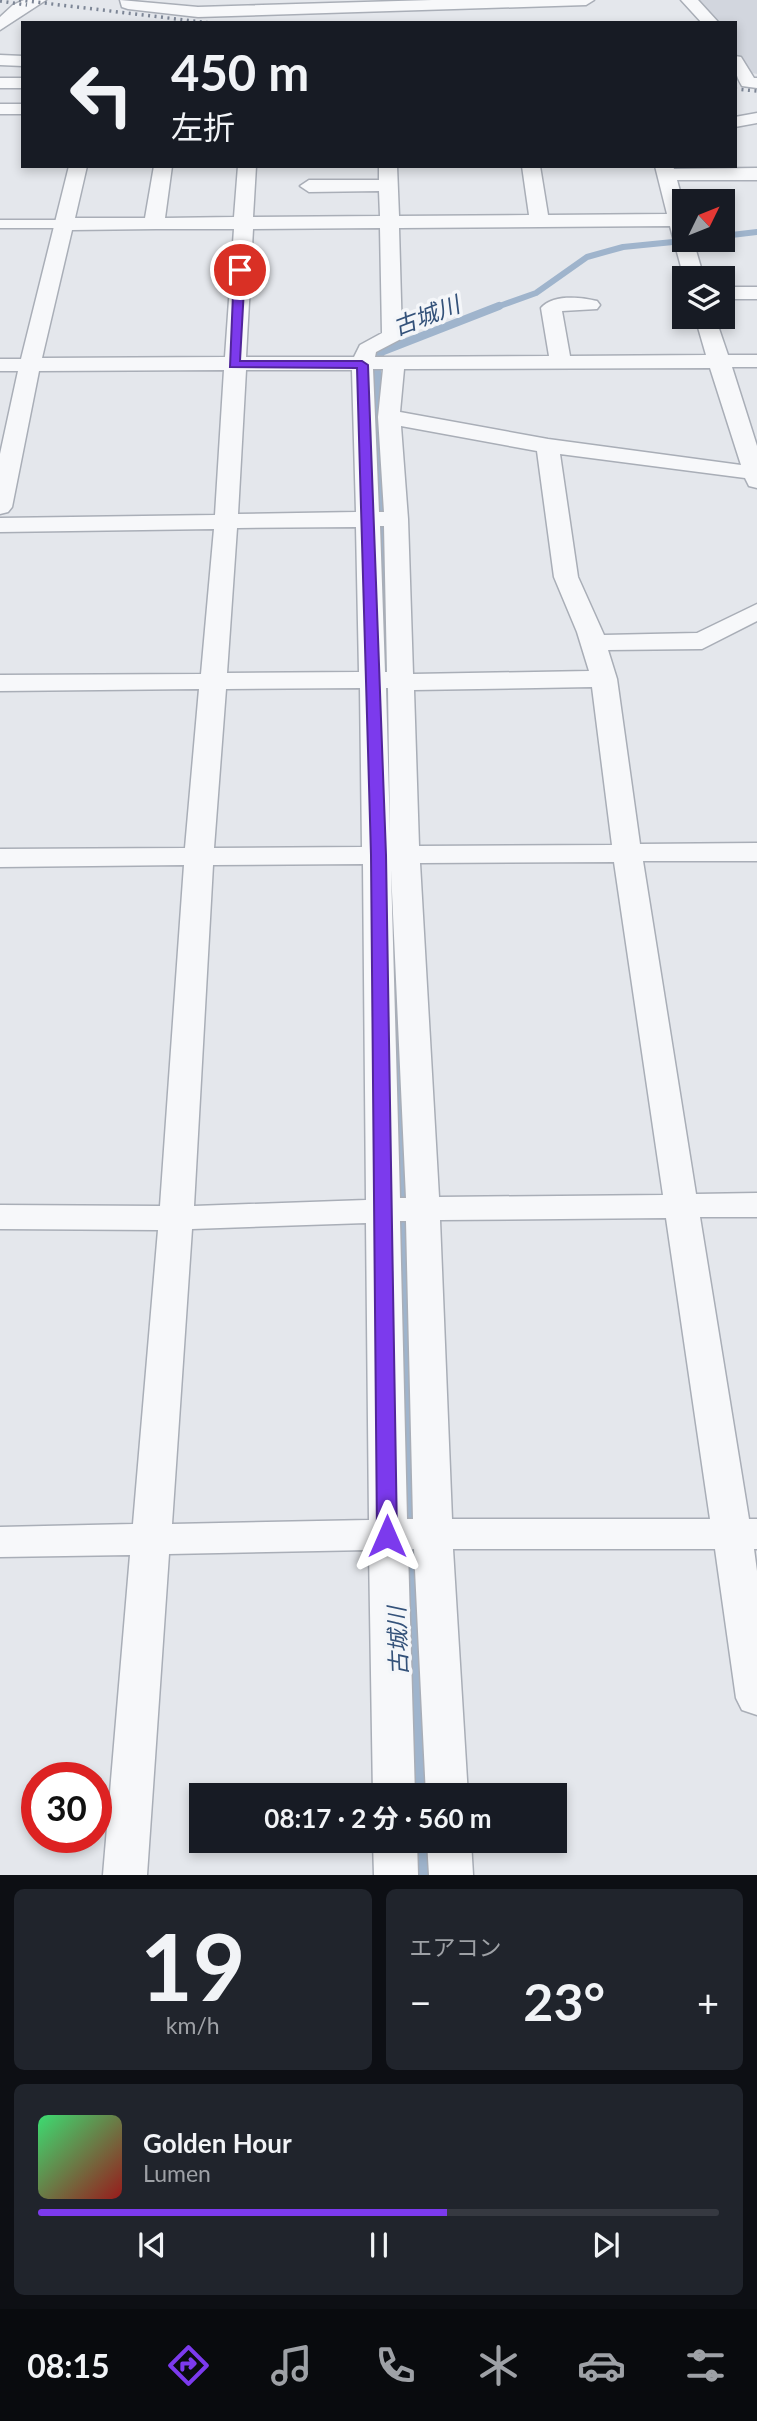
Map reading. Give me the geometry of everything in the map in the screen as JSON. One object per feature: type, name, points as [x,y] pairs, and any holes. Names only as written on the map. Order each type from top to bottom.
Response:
[{"type":"street","points":[[0,6],[19,8],[38,0]]},
{"type":"street","points":[[128,0],[128,4],[198,12],[387,3],[586,0]]},
{"type":"street","points":[[689,0],[709,21]]},
{"type":"street","points":[[387,3],[400,21]]},
{"type":"street","points":[[4,33],[19,8]]},
{"type":"street","points":[[0,60],[21,61]]},
{"type":"street","points":[[737,63],[753,79]]},
{"type":"street","points":[[0,83],[21,83]]},
{"type":"street","points":[[737,94],[757,97]]},
{"type":"street","points":[[0,109],[21,109]]},
{"type":"street","points":[[737,123],[757,118]]},
{"type":"street","points":[[737,123],[757,126]]},
{"type":"street","points":[[0,507],[30,365],[78,168]]},
{"type":"street","points":[[154,224],[163,168]]},
{"type":"street","points":[[125,1875],[226,522],[247,168]]},
{"type":"street","points":[[531,168],[540,222]]},
{"type":"street","points":[[672,196],[666,171],[757,174]]},
{"type":"street","points":[[309,186],[389,175],[391,336],[368,349],[378,364],[389,417],[382,520]]},
{"type":"street","points":[[0,224],[672,220]]},
{"type":"street","points":[[735,293],[757,293]]},
{"type":"street","points":[[561,363],[551,308],[561,304],[590,305]]},
{"type":"street","points":[[389,417],[548,446],[741,471],[755,466],[708,329]]},
{"type":"street","points":[[0,365],[757,361]]},
{"type":"street","points":[[378,364],[382,520],[391,681],[392,855],[383,1211],[394,1783]]},
{"type":"street","points":[[548,446],[566,577],[593,643],[604,679],[626,853],[681,1206],[744,1534],[757,1698]]},
{"type":"street","points":[[0,524],[382,520]]},
{"type":"street","points":[[593,643],[702,641],[757,611]]},
{"type":"street","points":[[0,683],[604,679]]},
{"type":"street","points":[[0,858],[757,852]]},
{"type":"street","points":[[392,855],[423,1209],[433,1534],[446,1783]]},
{"type":"street","points":[[0,1217],[176,1218],[423,1209],[757,1205]]},
{"type":"street","points":[[0,1542],[433,1534],[744,1534]]},
{"type":"street","points":[[395,1853],[396,1875]]},
{"type":"street","points":[[450,1853],[451,1875]]},
{"type":"shaded area","points":[[695,0],[757,0],[757,74],[741,71],[737,63],[737,21],[713,21]]},
{"type":"waterway","name":"古城川","points":[[735,235],[757,232]]},
{"type":"waterway","name":"古城川","points":[[494,308],[536,293],[587,257],[623,247],[672,242]]},
{"type":"waterway","name":"古城川","points":[[388,705],[377,369],[381,352],[499,306]]},
{"type":"waterway","name":"古城川","points":[[388,703],[389,745]]},
{"type":"waterway","name":"古城川","points":[[396,977],[403,1216]]},
{"type":"waterway","name":"古城川","points":[[403,1214],[421,1783]]},
{"type":"waterway","name":"古城川","points":[[423,1853],[424,1875]]},
{"type":"railway","points":[[19,0],[193,21]]},
{"type":"railway","points":[[0,1],[27,5]]},
{"type":"railway","points":[[737,89],[757,91]]},
{"type":"route","points":[[240,270],[234,365],[362,365],[379,855],[387,1536]]}]
